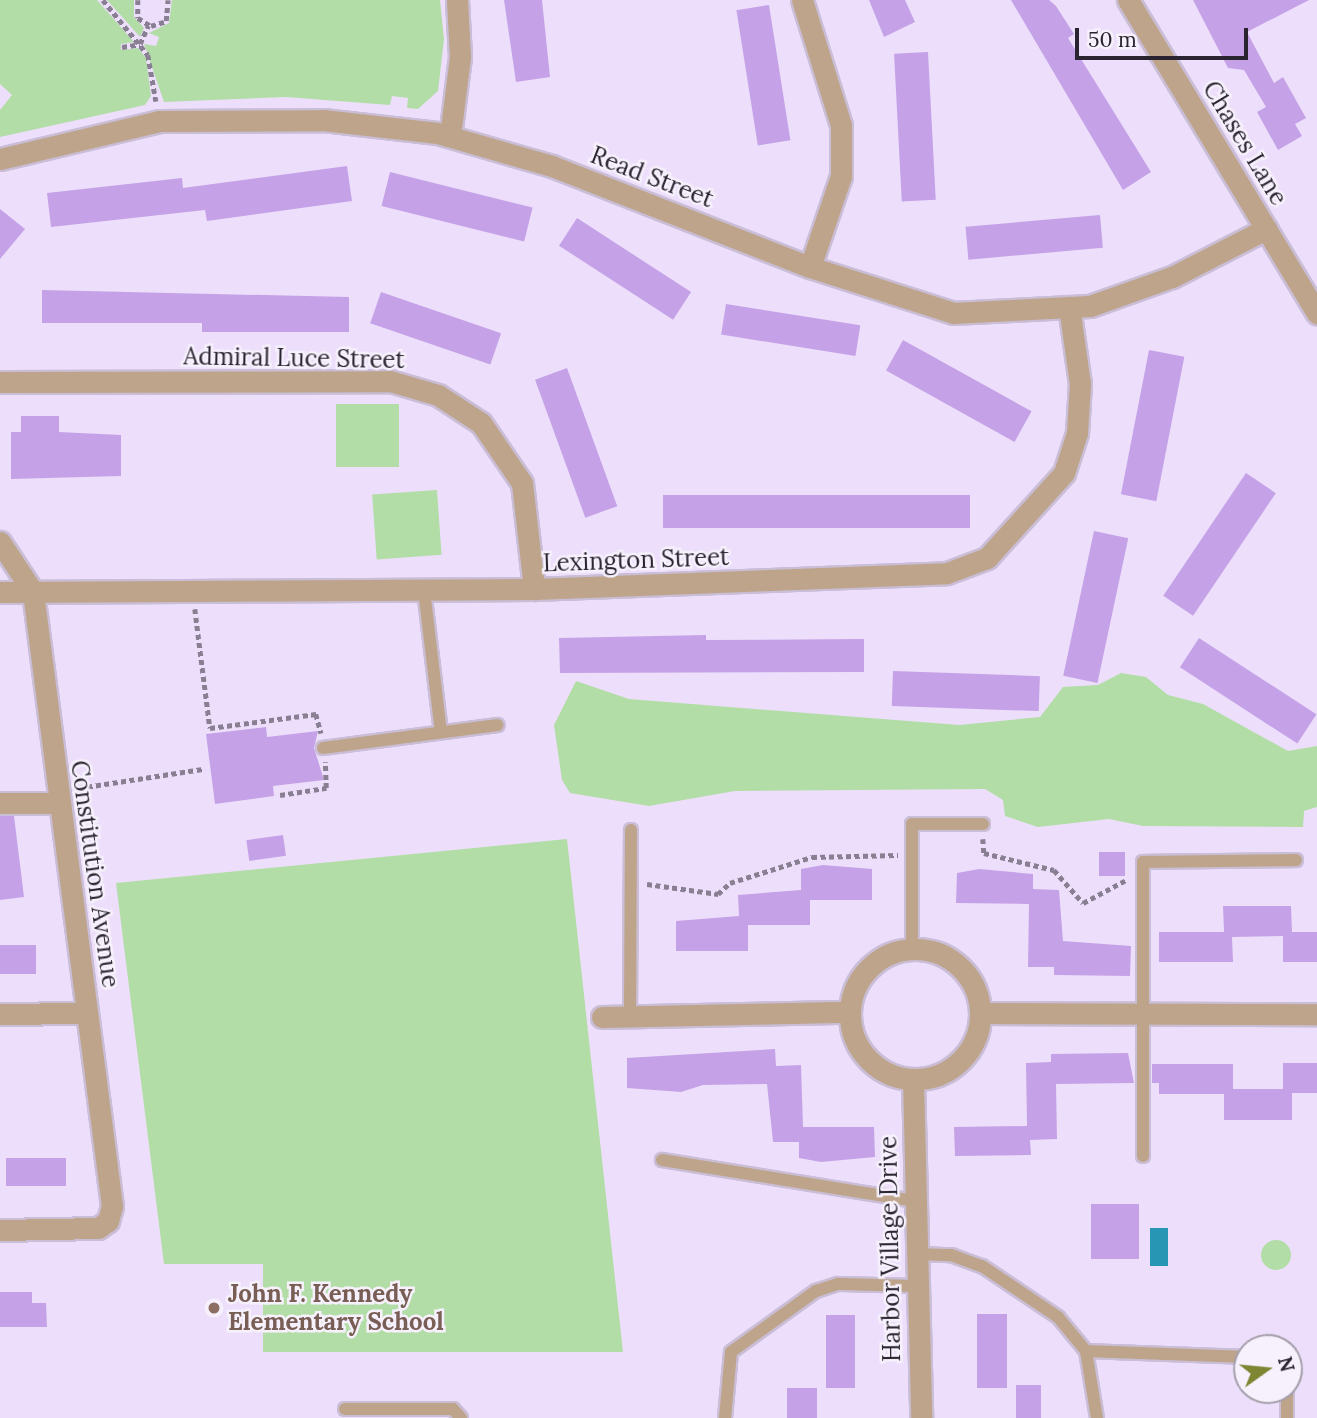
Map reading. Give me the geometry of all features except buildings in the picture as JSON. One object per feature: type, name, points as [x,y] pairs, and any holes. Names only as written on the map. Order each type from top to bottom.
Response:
[{"type":"street","points":[[450,136],[460,57],[457,0]]},
{"type":"street","points":[[802,0],[841,125],[841,176],[810,267]]},
{"type":"street","name":"Chases Lane","points":[[1128,0],[1266,229],[1310,281],[1317,313]]},
{"type":"street","name":"Read Street","points":[[0,159],[159,121],[323,120],[450,136],[552,166],[810,267],[953,313],[1090,306],[1172,277],[1266,229]]},
{"type":"street","name":"Lexington Street","points":[[0,592],[534,589],[914,578],[987,558],[1045,501],[1064,474],[1077,433],[1080,384],[1069,307]]},
{"type":"street","name":"Admiral Luce Street","points":[[0,383],[390,382],[439,395],[481,423],[522,483],[534,589]]},
{"type":"street","name":"Constitution Avenue","points":[[0,542],[33,592],[57,797],[112,1206],[108,1221],[91,1229],[0,1230]]},
{"type":"street","points":[[0,803],[57,797]]},
{"type":"street","points":[[912,948],[941,954],[965,972],[980,1013],[974,1042],[955,1065],[913,1079],[867,1059],[849,1012],[868,968],[912,948]]},
{"type":"street","points":[[980,1013],[1143,1011],[1317,1014]]},
{"type":"street","points":[[602,1017],[849,1012]]},
{"type":"street","points":[[0,1014],[87,1013]]},
{"type":"street","name":"Harbor Village Drive","points":[[913,1079],[921,1418]]},
{"type":"lane","points":[[424,590],[441,732]]},
{"type":"lane","points":[[323,748],[497,724]]},
{"type":"lane","points":[[912,948],[912,824],[983,824]]},
{"type":"lane","points":[[631,830],[631,1015]]},
{"type":"lane","points":[[1143,1156],[1143,862],[1296,860]]},
{"type":"lane","points":[[662,1160],[916,1201]]},
{"type":"lane","points":[[917,1254],[951,1255],[1011,1280],[1058,1317],[1086,1351],[1097,1418]]},
{"type":"lane","points":[[725,1418],[725,1366],[731,1353],[816,1291],[838,1284],[917,1286]]},
{"type":"lane","points":[[1086,1351],[1233,1356]]},
{"type":"lane","points":[[345,1409],[453,1409],[461,1418]]},
{"type":"path","points":[[103,0],[140,44],[151,63],[159,121]]},
{"type":"path","points":[[138,0],[138,18],[148,26]]},
{"type":"path","points":[[148,26],[166,21],[168,0]]},
{"type":"path","points":[[140,44],[148,26]]},
{"type":"path","points":[[122,47],[140,44]]},
{"type":"path","points":[[193,591],[210,729],[316,714],[323,748],[326,788],[280,795]]},
{"type":"path","points":[[57,797],[203,769]]},
{"type":"path","points":[[983,824],[984,853],[1054,870],[1083,903],[1143,872]]},
{"type":"path","points":[[631,884],[682,885],[718,894],[730,883],[812,857],[913,855]]},
{"type":"green space","points":[[0,0],[97,0],[134,42],[121,44],[121,50],[138,48],[146,58],[151,96],[145,105],[0,137],[0,110],[12,95],[0,84]]},
{"type":"green space","points":[[107,0],[134,0],[134,17],[144,28],[140,37]]},
{"type":"green space","points":[[172,0],[440,0],[444,39],[438,91],[418,109],[407,108],[408,98],[392,96],[390,105],[286,97],[164,102],[144,44],[156,46],[159,37],[149,33],[169,23]]},
{"type":"green space","points":[[336,404],[399,404],[399,467],[336,467]]},
{"type":"green space","points":[[437,490],[442,555],[377,559],[372,495]]},
{"type":"green space","points":[[1121,673],[1146,677],[1168,695],[1203,704],[1288,751],[1317,746],[1317,807],[1304,811],[1303,827],[1143,826],[1109,819],[1038,827],[1005,816],[1003,800],[985,789],[735,791],[649,806],[570,793],[562,780],[554,725],[576,681],[629,699],[959,725],[1040,717],[1063,687],[1098,685]]},
{"type":"green space","points":[[567,839],[623,1352],[263,1352],[263,1264],[164,1264],[116,883]]},
{"type":"green space","points":[[1276,1240],[1282,1241],[1290,1249],[1290,1261],[1282,1269],[1276,1270],[1270,1269],[1262,1261],[1261,1255],[1262,1249],[1270,1241]]},
{"type":"water","points":[[1150,1228],[1168,1228],[1168,1266],[1150,1266]]},
{"type":"place","name":"John F. Kennedy Elementary School","points":[[214,1308]]}]
